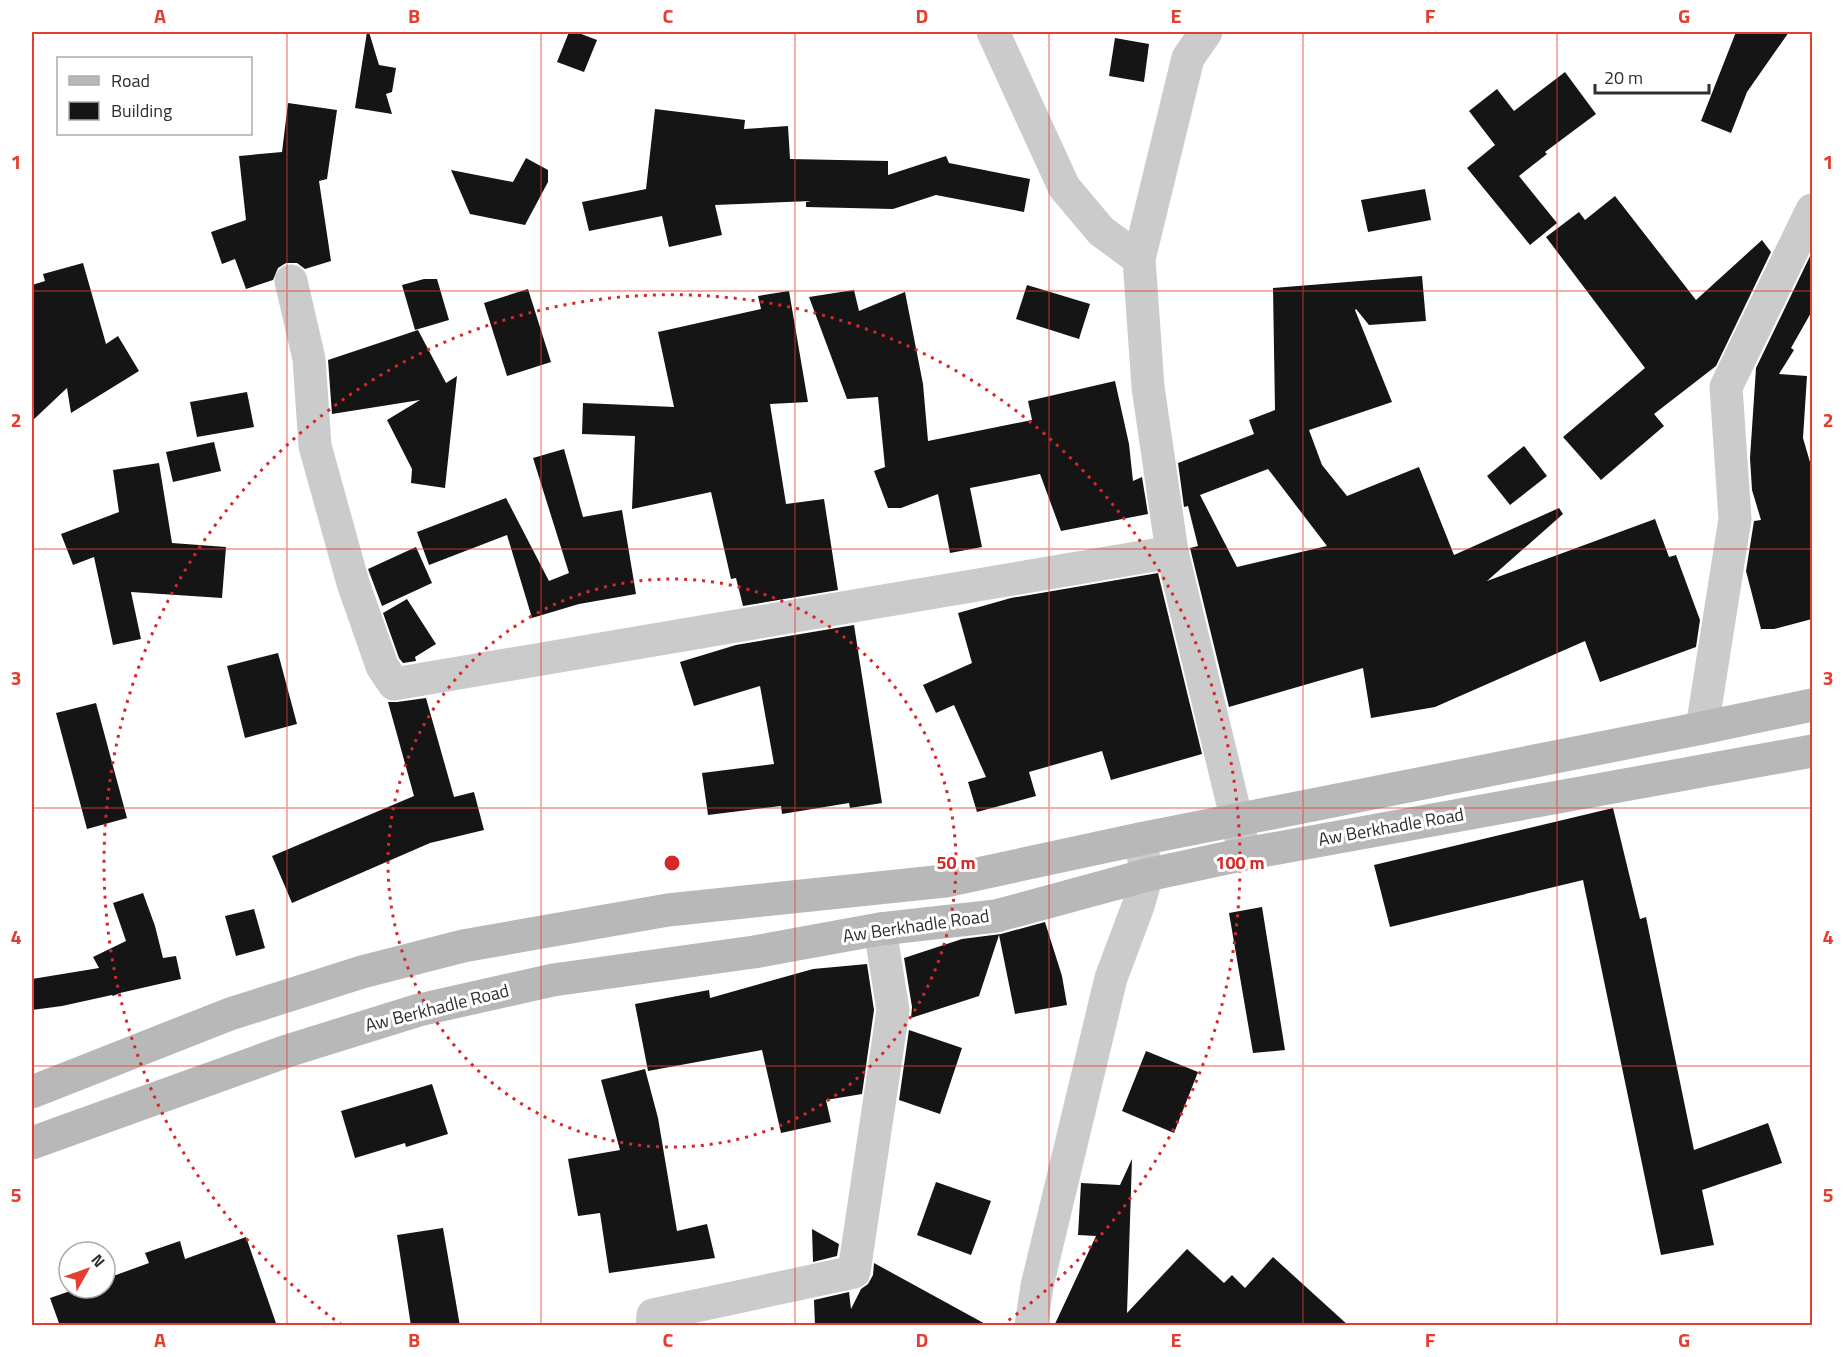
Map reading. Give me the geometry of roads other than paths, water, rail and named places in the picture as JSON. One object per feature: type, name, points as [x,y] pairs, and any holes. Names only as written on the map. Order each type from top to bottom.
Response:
[{"type":"main road","name":"Aw Berkhadle Road","points":[[32,1092],[230,1014],[362,972],[463,946],[668,910],[945,881],[1140,839],[1812,705]]},
{"type":"main road","name":"Aw Berkhadle Road","points":[[32,1143],[287,1051],[419,1010],[553,980],[754,952],[880,929],[996,916],[1147,875],[1245,854],[1812,751]]},
{"type":"street","points":[[993,32],[1064,187],[1101,231],[1139,259]]},
{"type":"street","points":[[1206,32],[1188,58],[1139,259],[1148,387],[1172,552],[1245,854]]},
{"type":"street","points":[[1702,728],[1735,519],[1726,387],[1812,210]]},
{"type":"street","points":[[291,281],[309,359],[315,447],[353,583],[382,666],[394,684],[1172,552]]},
{"type":"street","points":[[1031,1326],[1037,1286],[1111,978],[1147,875],[1140,839]]},
{"type":"street","points":[[652,1326],[653,1315],[854,1272],[893,1010],[880,929]]}]
